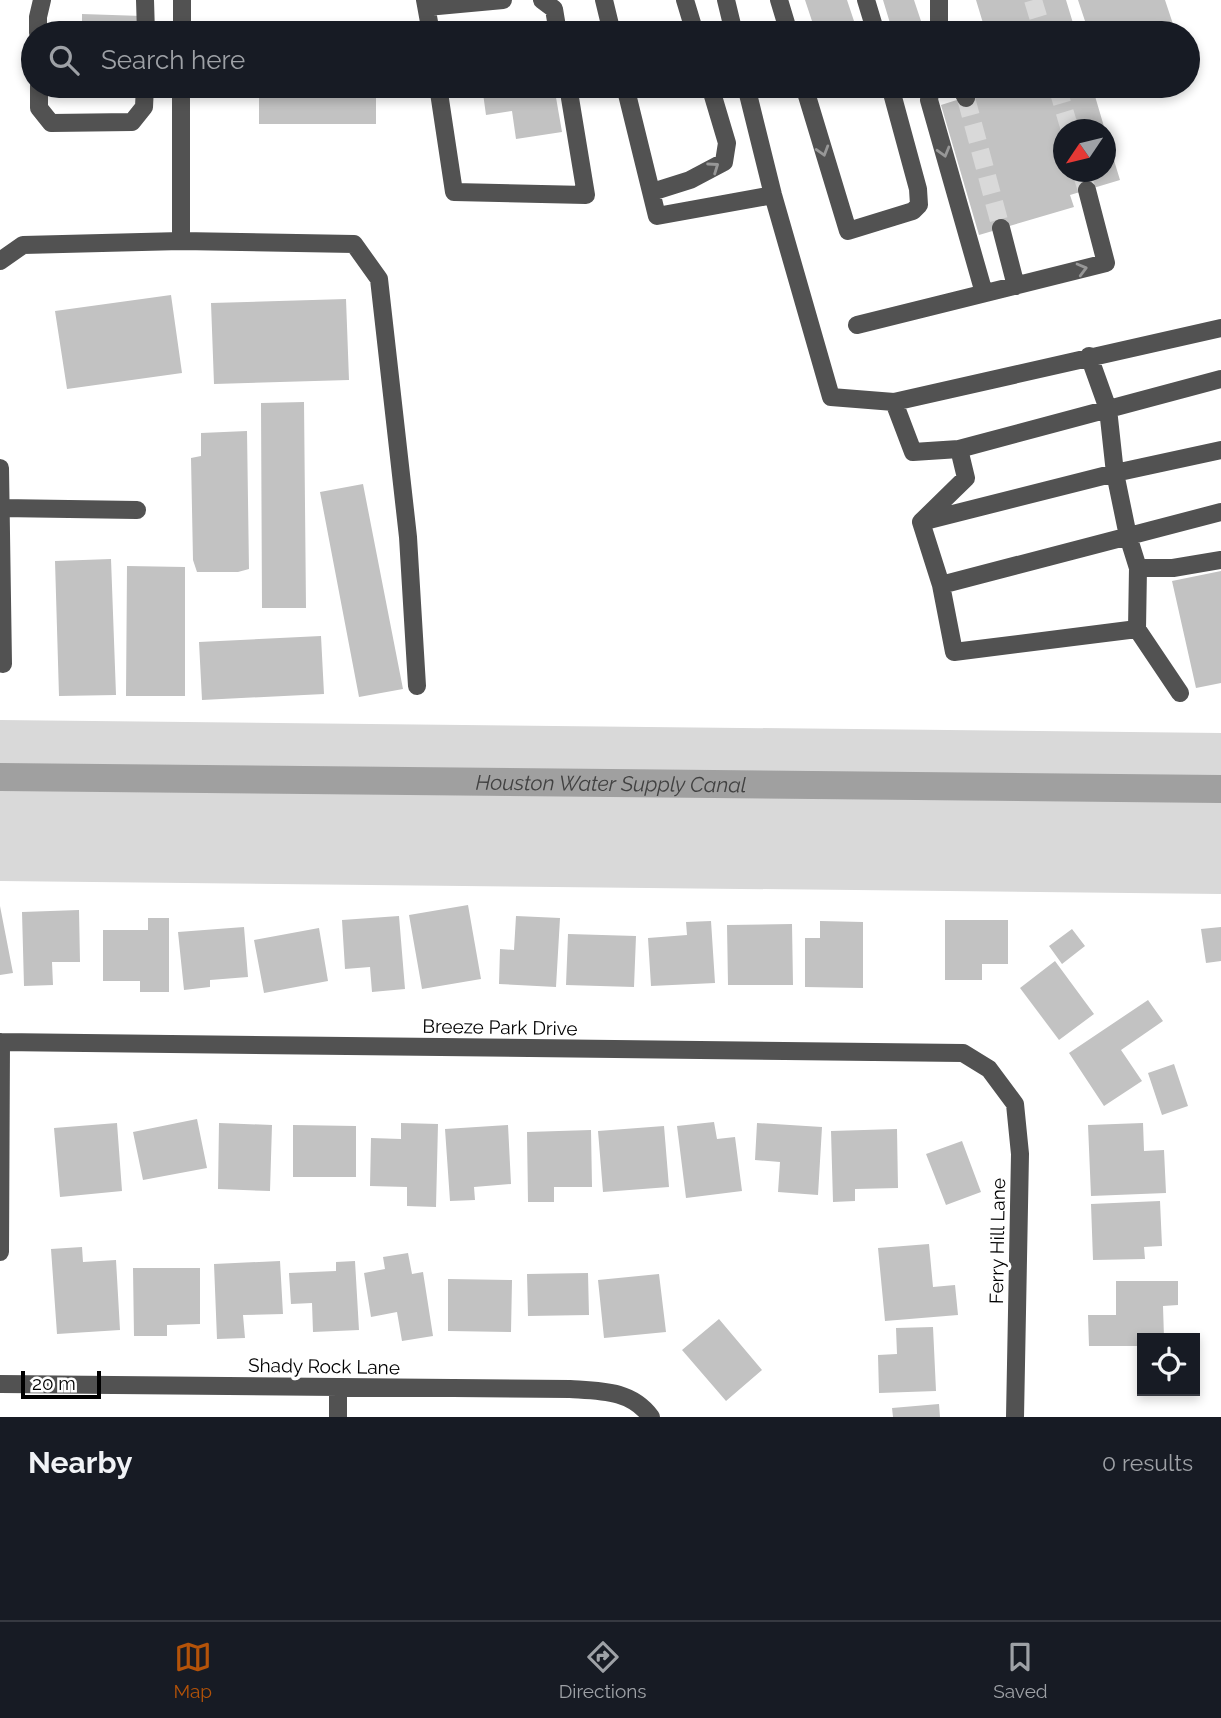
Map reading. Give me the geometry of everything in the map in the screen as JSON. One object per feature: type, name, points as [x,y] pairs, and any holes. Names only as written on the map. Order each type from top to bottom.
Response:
[{"type":"street","points":[[38,21],[42,0]]},
{"type":"street","points":[[145,0],[146,21]]},
{"type":"street","points":[[182,0],[182,21]]},
{"type":"street","points":[[429,21],[426,3],[503,0]]},
{"type":"street","points":[[542,0],[554,9],[556,21]]},
{"type":"street","points":[[604,0],[609,21]]},
{"type":"street","points":[[685,0],[691,21]]},
{"type":"street","points":[[726,0],[731,21]]},
{"type":"street","points":[[779,0],[785,21]]},
{"type":"street","points":[[866,0],[872,21]]},
{"type":"street","points":[[939,0],[939,21]]},
{"type":"street","points":[[39,98],[39,108],[51,123],[132,122],[144,107],[144,98]]},
{"type":"street","points":[[181,98],[181,241]]},
{"type":"street","points":[[440,98],[454,192],[586,195],[570,98]]},
{"type":"street","points":[[628,98],[657,216],[773,195]]},
{"type":"street","points":[[652,192],[690,180],[724,162],[727,144],[714,98]]},
{"type":"street","points":[[749,98],[773,195],[831,397],[894,402],[1221,328]]},
{"type":"street","points":[[808,98],[848,231],[913,211],[919,205],[918,188],[893,98]]},
{"type":"street","points":[[929,98],[984,293]]},
{"type":"street","points":[[857,325],[1106,263],[1087,190]]},
{"type":"street","points":[[1001,228],[1016,286]]},
{"type":"street","points":[[0,261],[23,245],[181,241],[354,244],[379,279],[408,537],[418,685]]},
{"type":"street","points":[[1089,356],[1108,409],[1115,473],[1128,536],[1138,568],[1137,629],[1180,692]]},
{"type":"street","points":[[894,402],[913,452],[959,449],[1221,379]]},
{"type":"street","points":[[921,522],[966,478],[959,449]]},
{"type":"street","points":[[921,522],[1115,473],[1221,450]]},
{"type":"street","points":[[0,468],[3,664]]},
{"type":"street","points":[[1,508],[137,510]]},
{"type":"street","points":[[941,585],[1221,512]]},
{"type":"street","points":[[921,522],[941,585],[954,652],[1137,629]]},
{"type":"street","points":[[1138,568],[1173,568],[1221,560]]},
{"type":"street","points":[[0,1042],[0,1252]]},
{"type":"street","name":"Breeze Park Drive","points":[[0,1042],[963,1053],[989,1069],[992,1074]]},
{"type":"street","name":"Ferry Hill Lane","points":[[992,1074],[1015,1104],[1020,1154],[1015,1417]]},
{"type":"street","name":"Shady Rock Lane","points":[[0,1384],[581,1389],[614,1392],[647,1412]]},
{"type":"street","points":[[338,1387],[338,1417]]},
{"type":"shaded area","points":[[0,720],[1221,733],[1221,894],[0,881]]},
{"type":"building","points":[[805,0],[847,0],[854,21],[812,21]]},
{"type":"building","points":[[883,0],[914,0],[921,21],[889,21]]},
{"type":"building","points":[[976,0],[1066,0],[1072,21],[982,21]]},
{"type":"building","points":[[1078,0],[1165,0],[1172,21],[1085,21]]},
{"type":"building","points":[[82,14],[142,16],[142,21],[82,21]]},
{"type":"building","points":[[259,98],[376,98],[376,124],[259,124]]},
{"type":"building","points":[[484,98],[556,98],[562,132],[516,139],[512,111],[486,115]]},
{"type":"building","points":[[963,98],[1096,98],[1102,119],[1053,119],[1053,182],[1113,182],[1070,195],[1074,207],[979,235],[941,105]]},
{"type":"building","points":[[171,295],[182,373],[67,389],[55,311]]},
{"type":"building","points":[[346,299],[349,380],[214,384],[211,303]]},
{"type":"building","points":[[304,402],[306,608],[262,608],[261,403]]},
{"type":"building","points":[[247,431],[249,569],[238,572],[197,572],[193,560],[191,458],[201,456],[201,433]]},
{"type":"building","points":[[363,484],[403,689],[359,697],[320,492]]},
{"type":"building","points":[[111,559],[116,695],[59,696],[55,561]]},
{"type":"building","points":[[127,566],[185,567],[185,696],[126,696]]},
{"type":"building","points":[[1221,571],[1221,683],[1196,688],[1172,581]]},
{"type":"building","points":[[321,636],[324,694],[202,700],[199,642]]},
{"type":"building","points":[[468,905],[481,979],[422,989],[409,915]]},
{"type":"building","points":[[0,906],[13,973],[0,975]]},
{"type":"building","points":[[79,910],[80,962],[52,962],[53,985],[24,986],[22,912]]},
{"type":"building","points":[[399,916],[405,989],[372,992],[370,967],[345,969],[342,920]]},
{"type":"building","points":[[516,916],[560,918],[556,987],[499,984],[500,949],[514,950]]},
{"type":"building","points":[[148,918],[169,918],[169,992],[140,992],[140,981],[103,981],[103,930],[148,930]]},
{"type":"building","points":[[945,920],[1008,920],[1008,964],[982,964],[982,980],[945,980]]},
{"type":"building","points":[[711,921],[715,983],[651,986],[648,938],[687,935],[686,922]]},
{"type":"building","points":[[820,921],[863,922],[863,988],[805,987],[805,938],[820,938]]},
{"type":"building","points":[[792,924],[793,985],[728,985],[727,925]]},
{"type":"building","points":[[244,927],[248,977],[210,980],[210,987],[184,990],[178,932]]},
{"type":"building","points":[[1221,927],[1221,961],[1206,963],[1201,929]]},
{"type":"building","points":[[319,928],[328,981],[264,993],[254,940]]},
{"type":"building","points":[[1072,929],[1085,946],[1062,964],[1049,946]]},
{"type":"building","points":[[568,934],[636,936],[634,987],[566,985]]},
{"type":"building","points":[[1055,961],[1094,1014],[1059,1040],[1020,988]]},
{"type":"building","points":[[1148,1000],[1163,1021],[1121,1050],[1142,1081],[1104,1106],[1069,1053]]},
{"type":"building","points":[[1174,1064],[1188,1106],[1162,1115],[1148,1073]]},
{"type":"building","points":[[197,1119],[207,1168],[143,1180],[133,1132]]},
{"type":"building","points":[[714,1122],[717,1139],[735,1137],[742,1191],[686,1198],[677,1126]]},
{"type":"building","points":[[117,1123],[122,1191],[60,1197],[54,1128]]},
{"type":"building","points":[[219,1123],[272,1125],[270,1191],[218,1189]]},
{"type":"building","points":[[401,1123],[438,1124],[436,1207],[407,1206],[407,1187],[370,1186],[371,1138],[401,1139]]},
{"type":"building","points":[[757,1123],[822,1127],[818,1195],[778,1192],[780,1162],[755,1160]]},
{"type":"building","points":[[1143,1123],[1144,1151],[1164,1150],[1166,1193],[1091,1196],[1088,1125]]},
{"type":"building","points":[[293,1125],[356,1126],[356,1177],[293,1177]]},
{"type":"building","points":[[508,1125],[511,1184],[474,1187],[475,1200],[450,1201],[445,1129]]},
{"type":"building","points":[[664,1126],[669,1187],[603,1192],[598,1131]]},
{"type":"building","points":[[897,1129],[898,1188],[855,1189],[855,1201],[833,1202],[831,1131]]},
{"type":"building","points":[[591,1130],[592,1187],[554,1187],[554,1202],[528,1202],[527,1132]]},
{"type":"building","points":[[962,1141],[981,1192],[946,1205],[926,1154]]},
{"type":"building","points":[[1160,1201],[1162,1246],[1144,1247],[1145,1259],[1093,1260],[1091,1204]]},
{"type":"building","points":[[929,1244],[933,1287],[955,1285],[958,1315],[885,1321],[878,1248]]},
{"type":"building","points":[[82,1247],[83,1262],[116,1260],[120,1330],[57,1334],[51,1249]]},
{"type":"building","points":[[408,1253],[412,1274],[423,1272],[433,1336],[402,1341],[397,1312],[371,1317],[364,1273],[385,1269],[383,1257]]},
{"type":"building","points":[[280,1261],[283,1314],[243,1315],[245,1338],[217,1339],[214,1264]]},
{"type":"building","points":[[355,1261],[359,1330],[313,1332],[312,1303],[291,1304],[289,1273],[336,1271],[336,1262]]},
{"type":"building","points":[[133,1268],[200,1268],[200,1324],[167,1325],[167,1336],[134,1336]]},
{"type":"building","points":[[588,1273],[589,1315],[528,1316],[527,1274]]},
{"type":"building","points":[[659,1274],[666,1332],[604,1338],[598,1280]]},
{"type":"building","points":[[448,1279],[512,1280],[511,1332],[448,1331]]},
{"type":"building","points":[[1116,1281],[1178,1281],[1178,1305],[1163,1306],[1164,1333],[1137,1333],[1137,1346],[1089,1346],[1088,1315],[1116,1315]]},
{"type":"building","points":[[719,1319],[762,1370],[726,1401],[682,1350]]},
{"type":"building","points":[[933,1327],[936,1391],[879,1393],[878,1355],[897,1354],[896,1328]]},
{"type":"building","points":[[939,1404],[940,1417],[893,1417],[892,1408]]},
{"type":"waterway","name":"Houston Water Supply Canal","points":[[0,777],[1221,789]]},
{"type":"tunnel","points":[[1033,0],[1039,21]]},
{"type":"tunnel","points":[[966,98],[1001,228]]},
{"type":"tunnel","points":[[1061,98],[1067,119]]},
{"type":"tunnel","points":[[1084,182],[1087,190]]}]
